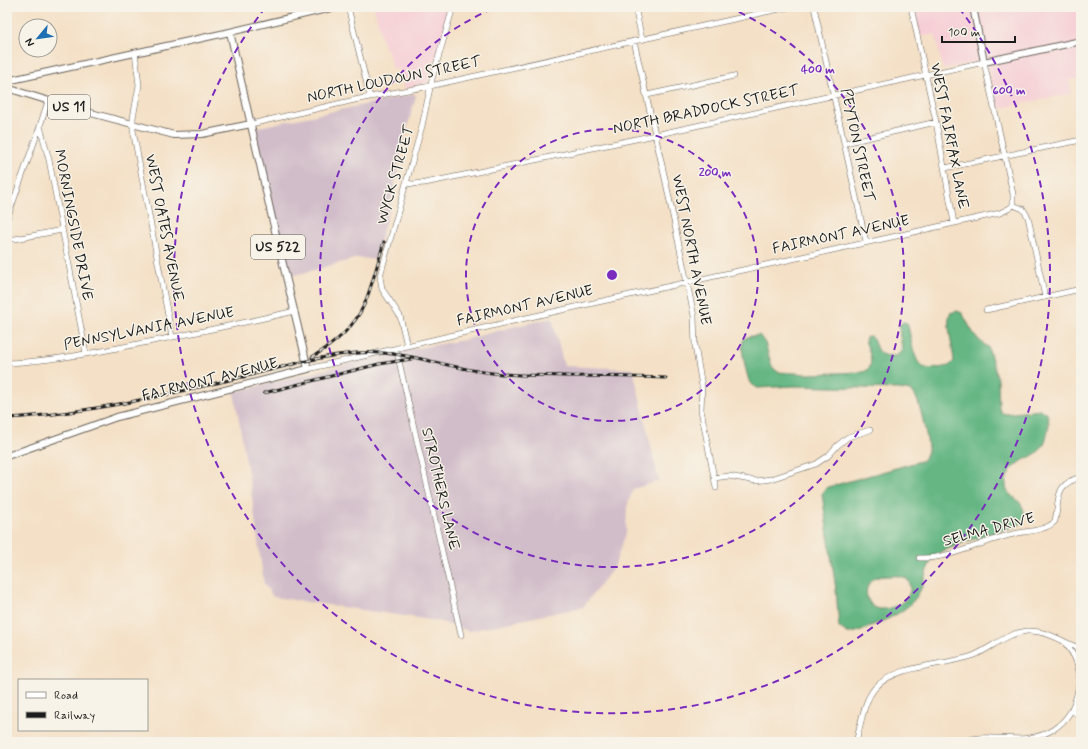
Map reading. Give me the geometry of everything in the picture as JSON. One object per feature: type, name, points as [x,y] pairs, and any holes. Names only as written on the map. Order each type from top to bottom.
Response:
[{"type":"main road","name":"US 11","points":[[7,81],[230,32],[335,7]]},
{"type":"main road","points":[[973,7],[984,62]]},
{"type":"main road","points":[[230,32],[251,124]]},
{"type":"main road","name":"NORTH BRADDOCK STREET","points":[[984,62],[1081,41]]},
{"type":"main road","name":"NORTH LOUDOUN STREET","points":[[7,88],[48,101],[161,132],[183,135],[207,134],[251,124]]},
{"type":"main road","name":"US 522","points":[[251,124],[276,239],[295,311],[308,369]]},
{"type":"main road","name":"FAIRMONT AVENUE","points":[[7,456],[116,417],[308,369]]},
{"type":"street","points":[[348,7],[370,97]]},
{"type":"street","name":"WYCK STREET","points":[[407,346],[400,316],[382,289],[380,281],[382,266],[422,126],[430,86],[453,7]]},
{"type":"street","points":[[635,7],[642,40]]},
{"type":"street","name":"NORTH LOUDOUN STREET","points":[[251,124],[370,97],[430,86],[642,40],[768,10],[789,7]]},
{"type":"street","name":"PEYTON STREET","points":[[814,7],[866,242]]},
{"type":"street","name":"WEST FAIRFAX LANE","points":[[911,7],[936,122],[954,223]]},
{"type":"street","name":"WEST NORTH AVENUE","points":[[634,41],[688,283],[694,316],[695,346],[702,386],[701,410],[716,488]]},
{"type":"street","points":[[132,124],[139,85],[135,52]]},
{"type":"street","points":[[984,62],[1014,194],[1013,205],[1021,207],[1028,217],[1045,297]]},
{"type":"street","name":"NORTH BRADDOCK STREET","points":[[406,183],[425,183],[655,135],[984,62]]},
{"type":"street","points":[[647,95],[734,76]]},
{"type":"street","points":[[7,219],[48,101]]},
{"type":"street","points":[[845,143],[936,122]]},
{"type":"street","name":"WEST OATES AVENUE","points":[[132,124],[172,337]]},
{"type":"street","name":"MORNINGSIDE DRIVE","points":[[40,126],[49,160],[86,354]]},
{"type":"street","points":[[945,168],[1081,140]]},
{"type":"street","name":"FAIRMONT AVENUE","points":[[308,369],[526,318],[1000,213],[1013,205]]},
{"type":"street","points":[[7,239],[15,239],[62,230]]},
{"type":"street","points":[[986,310],[1081,289]]},
{"type":"street","name":"PENNSYLVANIA AVENUE","points":[[7,363],[46,360],[86,354],[295,311]]},
{"type":"street","name":"STROTHERS LANE","points":[[396,348],[461,635]]},
{"type":"street","points":[[714,478],[729,476],[756,481],[771,479],[816,464],[828,456],[848,437],[870,430]]},
{"type":"street","name":"SELMA DRIVE","points":[[919,558],[936,558],[1004,536],[1052,525],[1055,521],[1062,487],[1067,482],[1081,477]]},
{"type":"street","points":[[856,742],[868,699],[876,687],[888,678],[908,670],[971,656],[1019,632],[1043,632],[1057,637],[1081,650]]},
{"type":"street","points":[[961,742],[974,738],[1021,740],[1034,738],[1061,725],[1072,711],[1081,676],[1074,654],[1063,640]]},
{"type":"street","points":[[1072,711],[1081,716]]},
{"type":"shaded area","points":[[374,7],[451,7],[428,82],[404,89],[399,68],[393,70],[387,48],[384,48]]},
{"type":"shaded area","points":[[913,7],[1081,7],[1081,78],[1069,80],[1072,93],[997,109],[987,60],[943,69],[935,34],[920,37]]},
{"type":"shaded area","points":[[415,94],[416,96],[405,135],[390,206],[374,260],[358,258],[288,277],[254,128]]},
{"type":"shaded area","points":[[552,318],[564,366],[633,369],[659,481],[633,489],[627,507],[626,533],[614,567],[583,607],[469,631],[438,621],[273,597],[264,584],[251,490],[234,392],[401,351],[464,340]]},
{"type":"green space","points":[[957,311],[962,313],[979,340],[988,347],[998,380],[999,409],[1002,413],[1006,414],[1040,410],[1046,412],[1049,420],[1047,435],[1040,450],[1014,467],[1009,473],[1007,479],[1007,490],[1023,508],[1023,519],[1019,525],[973,539],[940,552],[930,563],[918,594],[908,606],[902,611],[881,622],[857,632],[847,633],[839,627],[836,590],[822,494],[826,488],[921,461],[925,457],[927,454],[928,444],[921,411],[916,397],[913,393],[907,390],[899,389],[793,386],[757,388],[751,384],[749,379],[744,361],[742,347],[743,342],[745,338],[759,335],[765,343],[772,367],[778,372],[808,374],[864,372],[868,369],[871,362],[865,340],[866,337],[872,337],[878,350],[882,354],[896,356],[902,351],[900,324],[904,322],[907,323],[913,349],[918,362],[926,368],[932,369],[949,366],[954,361],[949,329],[950,313]],"holes":[[[883,576],[899,576],[905,578],[909,582],[910,590],[908,595],[901,603],[891,608],[880,609],[871,605],[866,592],[869,583],[872,580]]]},
{"type":"railway","points":[[312,357],[328,347],[355,321],[370,290],[384,242]]},
{"type":"railway","points":[[7,418],[65,413],[152,398],[311,360],[356,353],[408,356],[475,371],[501,374],[666,378]]},
{"type":"railway","points":[[264,393],[379,364],[411,359]]}]
